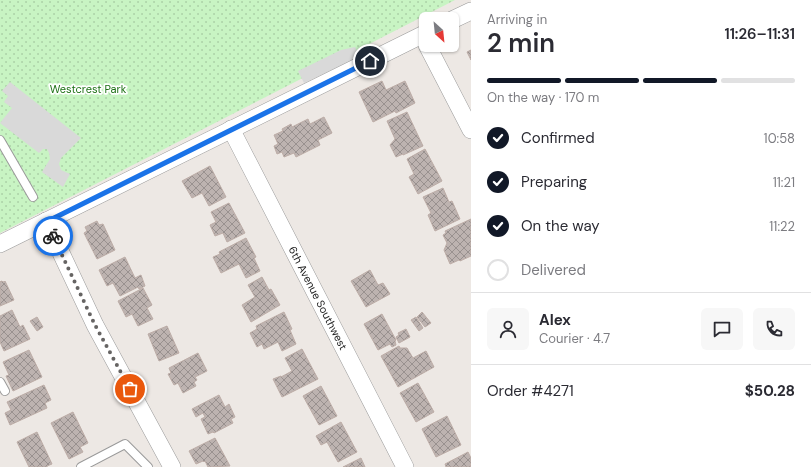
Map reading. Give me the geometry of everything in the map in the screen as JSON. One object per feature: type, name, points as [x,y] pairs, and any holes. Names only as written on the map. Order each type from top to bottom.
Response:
[{"type":"street","points":[[459,17],[471,11]]},
{"type":"street","points":[[0,244],[231,129],[419,42]]},
{"type":"street","points":[[432,52],[471,130]]},
{"type":"street","name":"6th Avenue Southwest","points":[[231,129],[405,467]]},
{"type":"street","points":[[46,222],[95,325],[172,467]]},
{"type":"lane","points":[[0,140],[32,197]]},
{"type":"lane","points":[[0,382],[4,391]]},
{"type":"lane","points":[[81,467],[125,444],[148,467]]},
{"type":"green space","name":"Westcrest Park","points":[[0,0],[455,0],[432,12],[419,12],[419,18],[0,233]]},
{"type":"shaded area","points":[[355,47],[358,53],[357,58],[304,83],[298,71],[341,50]]},
{"type":"shaded area","points":[[10,82],[81,138],[61,158],[59,164],[61,170],[70,174],[63,187],[42,172],[50,159],[47,149],[43,149],[39,153],[0,123],[12,108],[4,102],[8,96],[2,91]]},
{"type":"building","points":[[471,50],[471,60],[467,52]]},
{"type":"building","points":[[382,81],[386,90],[405,81],[415,103],[396,113],[395,111],[373,122],[359,92]]},
{"type":"building","points":[[407,112],[423,146],[396,157],[390,145],[395,139],[387,121]]},
{"type":"building","points":[[324,117],[332,133],[318,140],[320,145],[296,157],[294,153],[284,157],[282,152],[277,154],[274,146],[278,144],[274,135],[283,131],[282,129],[291,124],[292,127],[308,119],[310,124]]},
{"type":"building","points":[[425,149],[442,181],[418,194],[409,177],[414,174],[407,159]]},
{"type":"building","points":[[210,166],[226,197],[209,206],[202,193],[192,198],[182,181]]},
{"type":"building","points":[[443,188],[449,202],[452,201],[460,219],[435,231],[428,215],[431,213],[423,197]]},
{"type":"building","points":[[229,203],[245,233],[227,242],[223,233],[215,236],[210,225],[216,222],[211,212]]},
{"type":"building","points":[[471,219],[471,256],[450,264],[444,250],[447,243],[443,235],[446,233],[445,231]]},
{"type":"building","points":[[97,221],[99,225],[103,224],[115,250],[97,259],[84,233],[87,231],[85,227]]},
{"type":"building","points":[[246,238],[256,257],[254,258],[260,271],[246,278],[239,264],[221,273],[213,257],[220,254],[219,252]]},
{"type":"building","points":[[125,257],[135,278],[141,275],[145,286],[139,289],[138,287],[120,296],[113,283],[107,286],[99,270]]},
{"type":"building","points":[[370,270],[378,285],[383,283],[390,294],[366,307],[351,281]]},
{"type":"building","points":[[262,277],[280,305],[251,322],[242,305],[255,297],[248,285]]},
{"type":"building","points":[[5,281],[14,300],[0,306],[0,282]]},
{"type":"building","points":[[143,288],[152,305],[147,308],[153,319],[138,326],[132,314],[126,317],[118,301]]},
{"type":"building","points":[[12,310],[20,327],[23,325],[30,339],[4,351],[0,342],[0,316]]},
{"type":"building","points":[[284,312],[292,329],[290,330],[296,344],[282,351],[278,342],[264,349],[262,344],[257,347],[250,333],[257,329],[256,326]]},
{"type":"building","points":[[422,312],[431,323],[425,327],[417,317]]},
{"type":"building","points":[[382,314],[396,340],[396,345],[392,347],[390,344],[378,350],[364,324]]},
{"type":"building","points":[[37,317],[43,327],[37,331],[30,321]]},
{"type":"building","points":[[416,317],[423,328],[419,331],[411,320]]},
{"type":"building","points":[[167,326],[179,353],[159,361],[148,334]]},
{"type":"building","points":[[406,329],[410,337],[399,343],[396,337],[399,335],[398,333]]},
{"type":"building","points":[[399,346],[400,348],[407,348],[413,358],[426,351],[434,367],[398,387],[381,356]]},
{"type":"building","points":[[302,349],[318,379],[282,397],[273,379],[281,377],[292,371],[285,358]]},
{"type":"building","points":[[29,350],[42,377],[13,391],[6,376],[9,375],[3,362]]},
{"type":"building","points":[[198,353],[207,371],[195,377],[197,380],[194,382],[196,386],[183,393],[178,383],[174,385],[168,374],[171,373],[169,368]]},
{"type":"building","points":[[418,383],[434,412],[416,422],[400,393]]},
{"type":"building","points":[[44,385],[51,400],[45,403],[47,408],[10,425],[5,413],[11,410],[7,402]]},
{"type":"building","points":[[321,386],[337,416],[319,425],[303,396]]},
{"type":"building","points":[[219,395],[225,407],[229,404],[235,417],[231,419],[233,423],[214,433],[208,434],[201,419],[205,417],[203,413],[196,417],[192,409]]},
{"type":"building","points":[[73,412],[88,443],[80,447],[83,452],[69,459],[51,423]]},
{"type":"building","points":[[447,416],[461,445],[436,457],[422,429]]},
{"type":"building","points":[[341,422],[357,452],[338,462],[327,442],[321,445],[316,436]]},
{"type":"building","points":[[37,432],[52,464],[47,467],[29,467],[17,442]]},
{"type":"building","points":[[215,438],[230,466],[208,467],[205,461],[196,464],[189,451]]},
{"type":"building","points":[[468,452],[471,458],[471,467],[446,467],[445,464]]},
{"type":"building","points":[[361,458],[365,467],[343,467]]},
{"type":"way so far","points":[[53,236],[95,325],[130,389]]},
{"type":"route","points":[[53,236],[46,222],[370,61]]}]
